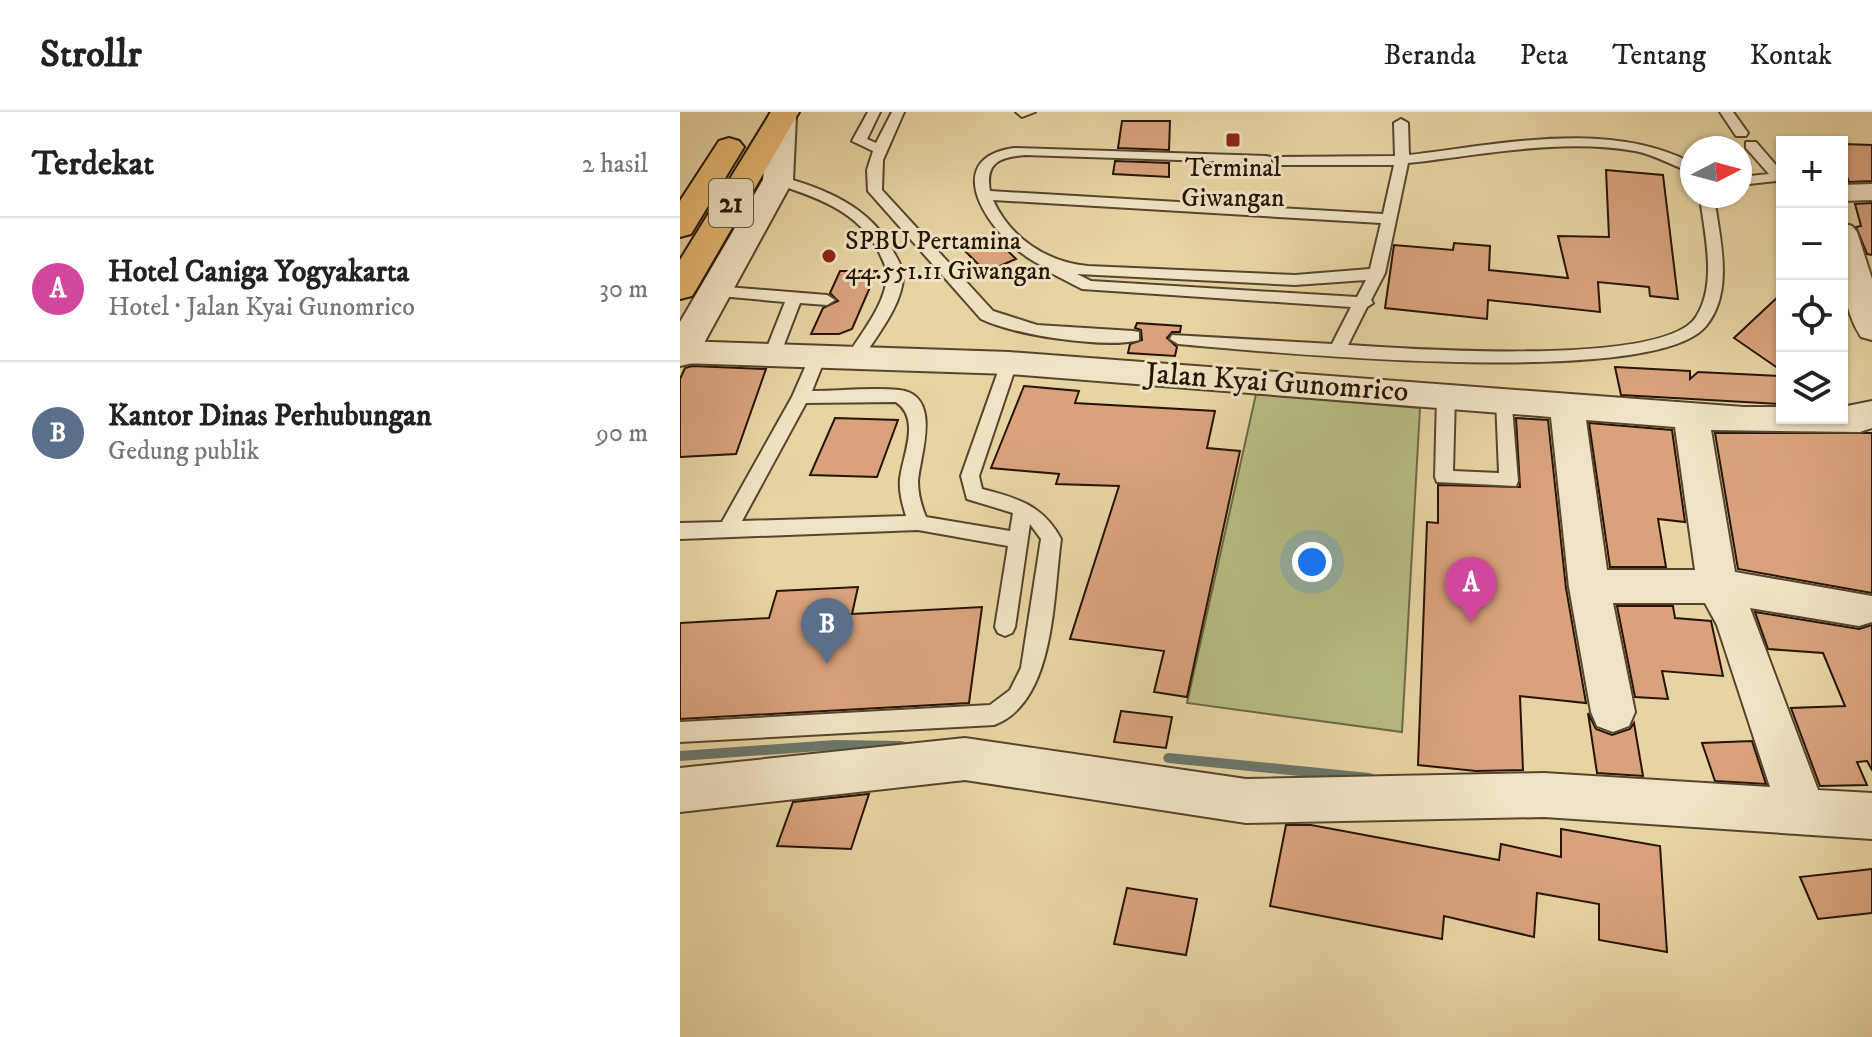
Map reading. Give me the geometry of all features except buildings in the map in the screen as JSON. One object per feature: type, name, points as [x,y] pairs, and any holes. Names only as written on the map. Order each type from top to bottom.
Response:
[{"type":"highway","name":"21","points":[[680,288],[783,123]]},
{"type":"highway","name":"21","points":[[685,215],[742,125]]},
{"type":"street","points":[[680,353],[778,180],[783,123]]},
{"type":"street","points":[[1848,193],[1872,192]]},
{"type":"street","points":[[1848,251],[1872,329]]},
{"type":"street","name":"Jalan Kyai Gunomrico","points":[[680,353],[1009,363],[1795,421],[1860,419],[1872,413]]},
{"type":"street","points":[[1567,405],[1589,587],[1613,712]]},
{"type":"street","points":[[1691,415],[1717,586],[1737,624],[1802,812]]},
{"type":"street","points":[[1589,587],[1717,586],[1859,609]]},
{"type":"street","points":[[680,790],[932,741],[965,759],[1246,801],[1544,795],[1872,816]]},
{"type":"lane","points":[[874,112],[859,141],[879,149]]},
{"type":"lane","points":[[898,112],[879,149],[873,180],[878,197],[987,315],[1001,324],[1022,328],[1133,336]]},
{"type":"lane","points":[[1022,113],[1029,112]]},
{"type":"lane","points":[[1726,112],[1741,133]]},
{"type":"lane","points":[[1337,351],[1365,303],[1377,273],[1402,160],[1401,123]]},
{"type":"lane","points":[[1752,146],[1776,174]]},
{"type":"lane","points":[[1365,303],[1088,286],[1067,278],[1001,227],[984,195],[980,174],[987,161],[1003,153],[1025,151],[1273,161],[1402,160],[1475,149],[1628,147],[1656,150],[1680,159]]},
{"type":"lane","points":[[1752,180],[1776,178]]},
{"type":"lane","points":[[778,180],[814,190],[871,226],[885,247],[895,273],[888,299],[854,358]]},
{"type":"lane","points":[[984,195],[1388,219]]},
{"type":"lane","points":[[1178,339],[1337,351],[1575,355],[1652,349],[1689,335],[1705,317],[1716,287],[1708,208]]},
{"type":"lane","points":[[1047,263],[1088,270],[1331,280],[1377,273]]},
{"type":"lane","points":[[715,291],[827,300]]},
{"type":"lane","points":[[772,355],[794,298]]},
{"type":"lane","points":[[864,301],[888,299]]},
{"type":"lane","points":[[728,529],[801,397],[818,356]]},
{"type":"lane","points":[[680,732],[932,741],[994,715],[1018,697],[1032,669],[1051,539],[1045,522],[1023,509],[974,494],[970,476],[1009,363]]},
{"type":"lane","points":[[1446,395],[1444,477],[1509,481],[1505,399]]},
{"type":"lane","points":[[801,397],[899,396],[916,406],[919,420],[909,493],[918,523]]},
{"type":"lane","points":[[1005,627],[1023,509]]},
{"type":"lane","points":[[680,531],[918,523],[1017,540]]},
{"type":"green space","points":[[1256,394],[1420,408],[1402,732],[1187,703]]},
{"type":"waterway","points":[[680,756],[835,745],[901,746]]},
{"type":"waterway","points":[[1169,758],[1369,778]]},
{"type":"place","name":"Terminal Giwangan","points":[[1233,140]]},
{"type":"place","name":"SPBU Pertamina 44.551.11 Giwangan","points":[[829,256]]},
{"type":"place","name":"Hotel Caniga Yogyakarta","points":[[1471,623]]},
{"type":"place","name":"Kantor Dinas Perhubungan","points":[[827,664]]}]
